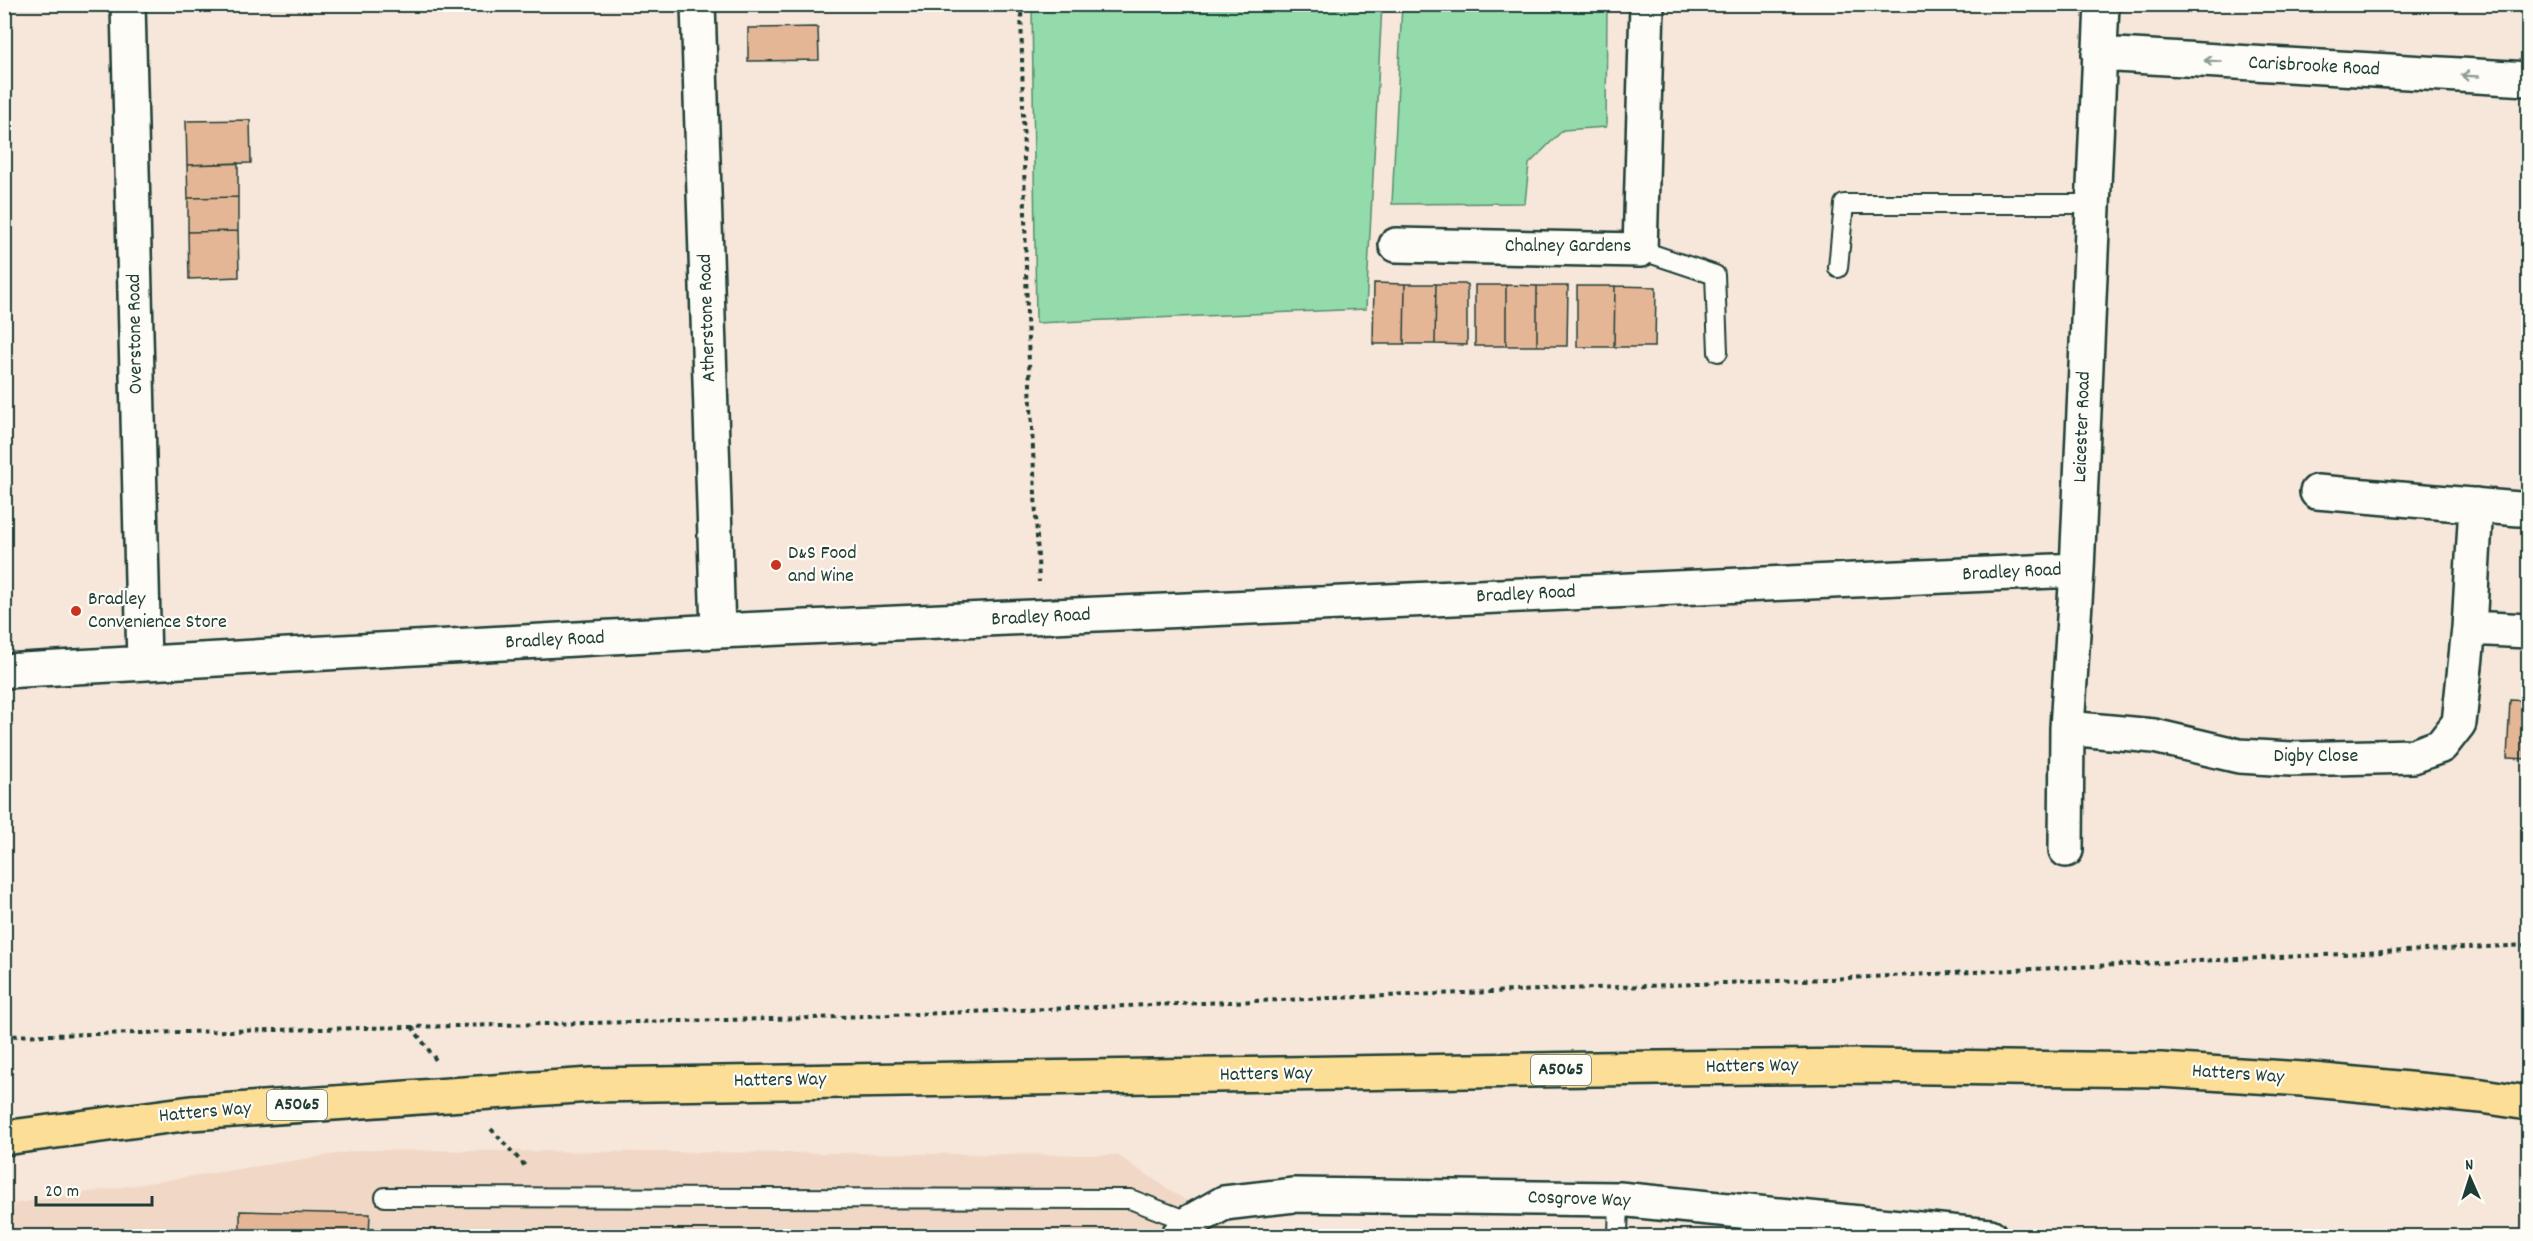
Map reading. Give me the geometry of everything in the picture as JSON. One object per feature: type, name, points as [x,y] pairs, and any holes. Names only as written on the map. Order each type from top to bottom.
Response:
[{"type":"main road","name":"Hatters Way","points":[[4,1138],[191,1113],[591,1085],[1635,1069],[1863,1066],[2161,1070],[2302,1079],[2482,1096],[2529,1103]]},
{"type":"street","name":"Overstone Road","points":[[128,4],[144,663]]},
{"type":"street","name":"Atherstone Road","points":[[698,4],[718,632]]},
{"type":"street","name":"Chalney Gardens","points":[[1396,245],[1640,250],[1647,4]]},
{"type":"street","name":"Leicester Road","points":[[2066,850],[2067,728],[2077,570],[2102,4]]},
{"type":"street","name":"Carisbrooke Road","points":[[2099,54],[2529,79]]},
{"type":"street","points":[[2317,492],[2519,510]]},
{"type":"street","name":"Digby Close","points":[[2067,728],[2154,736],[2240,756],[2291,759],[2413,756],[2441,746],[2459,723],[2469,628],[2475,505]]},
{"type":"street","name":"Bradley Road","points":[[4,671],[718,632],[2077,570]]},
{"type":"street","points":[[2469,628],[2529,631]]},
{"type":"street","name":"Cosgrove Way","points":[[1184,1229],[1224,1203],[1294,1195],[1618,1199],[1990,1236]]},
{"type":"lane","points":[[1838,268],[1844,204],[2093,204]]},
{"type":"lane","points":[[1640,250],[1715,275],[1718,352]]},
{"type":"lane","points":[[385,1197],[1130,1199],[1184,1229]]},
{"type":"lane","points":[[1618,1199],[1618,1236]]},
{"type":"path","points":[[1021,4],[1027,318],[1040,618]]},
{"type":"path","points":[[4,1036],[813,1018],[1828,979],[2529,945]]},
{"type":"shaded area","points":[[362,1150],[1117,1155],[1240,1236],[5,1236],[5,1205]]},
{"type":"green space","points":[[1402,4],[1607,5],[1606,127],[1563,130],[1529,164],[1525,203],[1392,204]]},
{"type":"green space","points":[[1032,5],[1382,5],[1366,309],[1036,323]]},
{"type":"building","points":[[818,27],[819,60],[748,61],[748,28]]},
{"type":"building","points":[[250,120],[251,163],[187,165],[186,121]]},
{"type":"building","points":[[238,163],[238,197],[188,198],[187,165]]},
{"type":"building","points":[[238,197],[238,231],[188,232],[188,198]]},
{"type":"building","points":[[238,231],[239,277],[189,279],[188,232]]},
{"type":"building","points":[[1374,283],[1405,284],[1404,344],[1373,344]]},
{"type":"building","points":[[1405,284],[1436,284],[1435,344],[1404,344]]},
{"type":"building","points":[[1436,284],[1467,284],[1467,345],[1435,344]]},
{"type":"building","points":[[1475,285],[1506,285],[1506,346],[1475,346]]},
{"type":"building","points":[[1506,285],[1537,286],[1537,346],[1506,346]]},
{"type":"building","points":[[1537,286],[1568,286],[1567,346],[1537,346]]},
{"type":"building","points":[[1577,286],[1615,286],[1614,347],[1577,347]]},
{"type":"building","points":[[1615,286],[1656,287],[1655,347],[1614,347]]},
{"type":"building","points":[[2510,700],[2528,701],[2528,759],[2507,758]]},
{"type":"building","points":[[240,1211],[370,1214],[369,1236],[240,1236]]},
{"type":"place","name":"D&S Food and Wine","points":[[776,565]]},
{"type":"place","name":"Bradley Convenience Store","points":[[76,611]]}]
